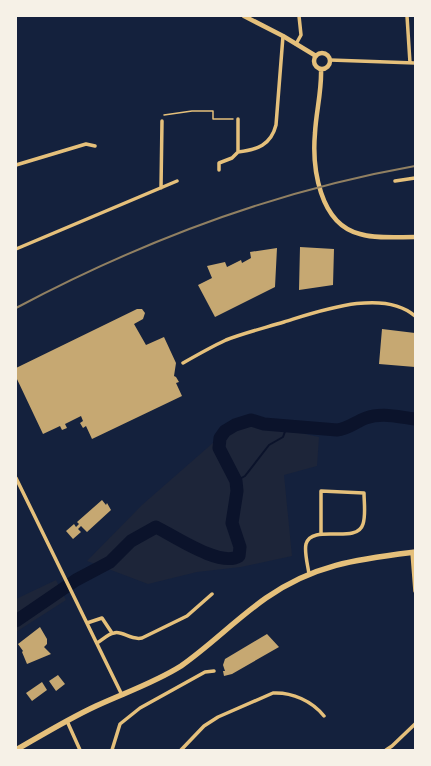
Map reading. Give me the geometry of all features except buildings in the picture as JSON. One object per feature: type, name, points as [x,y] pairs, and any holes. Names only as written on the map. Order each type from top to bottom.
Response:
[{"type":"main road","points":[[16,750],[67,722],[160,678],[181,665],[266,598],[309,574],[328,566],[369,558],[414,552]]},
{"type":"street","points":[[244,16],[283,36],[316,56],[323,54],[330,60],[415,63]]},
{"type":"street","points":[[296,44],[301,35],[299,16]]},
{"type":"street","points":[[407,16],[410,63]]},
{"type":"street","points":[[219,170],[219,163],[232,158],[238,152],[266,144],[273,136],[276,125],[283,36]]},
{"type":"street","points":[[316,56],[314,63],[321,69]]},
{"type":"street","points":[[321,69],[328,67],[330,60]]},
{"type":"street","points":[[321,69],[314,153],[320,191],[327,206],[338,220],[359,234],[381,237],[415,237]]},
{"type":"street","points":[[238,119],[238,152]]},
{"type":"street","points":[[161,188],[162,122]]},
{"type":"street","points":[[16,164],[86,144],[95,146]]},
{"type":"street","points":[[395,181],[415,178]]},
{"type":"street","points":[[16,249],[177,181]]},
{"type":"street","points":[[182,363],[226,340],[335,307],[364,304],[394,305],[406,308],[415,316]]},
{"type":"street","points":[[16,478],[122,695]]},
{"type":"street","points":[[309,574],[306,545],[308,540],[320,534],[347,534],[360,528],[363,524],[364,493],[321,491],[320,534]]},
{"type":"street","points":[[414,552],[415,591]]},
{"type":"street","points":[[97,643],[112,633],[118,632],[135,640],[142,638],[187,616],[212,594]]},
{"type":"street","points":[[87,624],[102,618],[112,633]]},
{"type":"street","points":[[112,750],[120,724],[140,708],[205,672],[214,671]]},
{"type":"street","points":[[181,750],[204,726],[218,717],[273,693],[283,693],[297,697],[319,709],[324,716]]},
{"type":"street","points":[[67,722],[80,750]]},
{"type":"street","points":[[386,750],[415,724]]},
{"type":"path","points":[[162,122],[162,116],[192,111],[213,111],[213,119],[238,119]]},
{"type":"shaded area","points":[[255,423],[319,437],[317,466],[284,475],[292,556],[241,567],[197,572],[148,584],[87,561],[142,505],[222,435]]},
{"type":"shaded area","points":[[56,580],[66,600],[16,632],[16,599]]},
{"type":"waterway","points":[[16,621],[76,580],[110,562],[131,541],[156,527],[185,543],[221,558],[231,559],[239,556],[240,547],[232,523],[237,491],[236,481],[219,448],[220,438],[225,431],[235,425],[251,420],[264,424],[337,430],[345,428],[366,418],[378,415],[415,419]]},
{"type":"waterway","points":[[236,481],[245,476],[269,445],[283,437],[287,426]]},
{"type":"railway","points":[[16,308],[112,261],[160,240],[210,221],[311,189],[415,166]]}]
